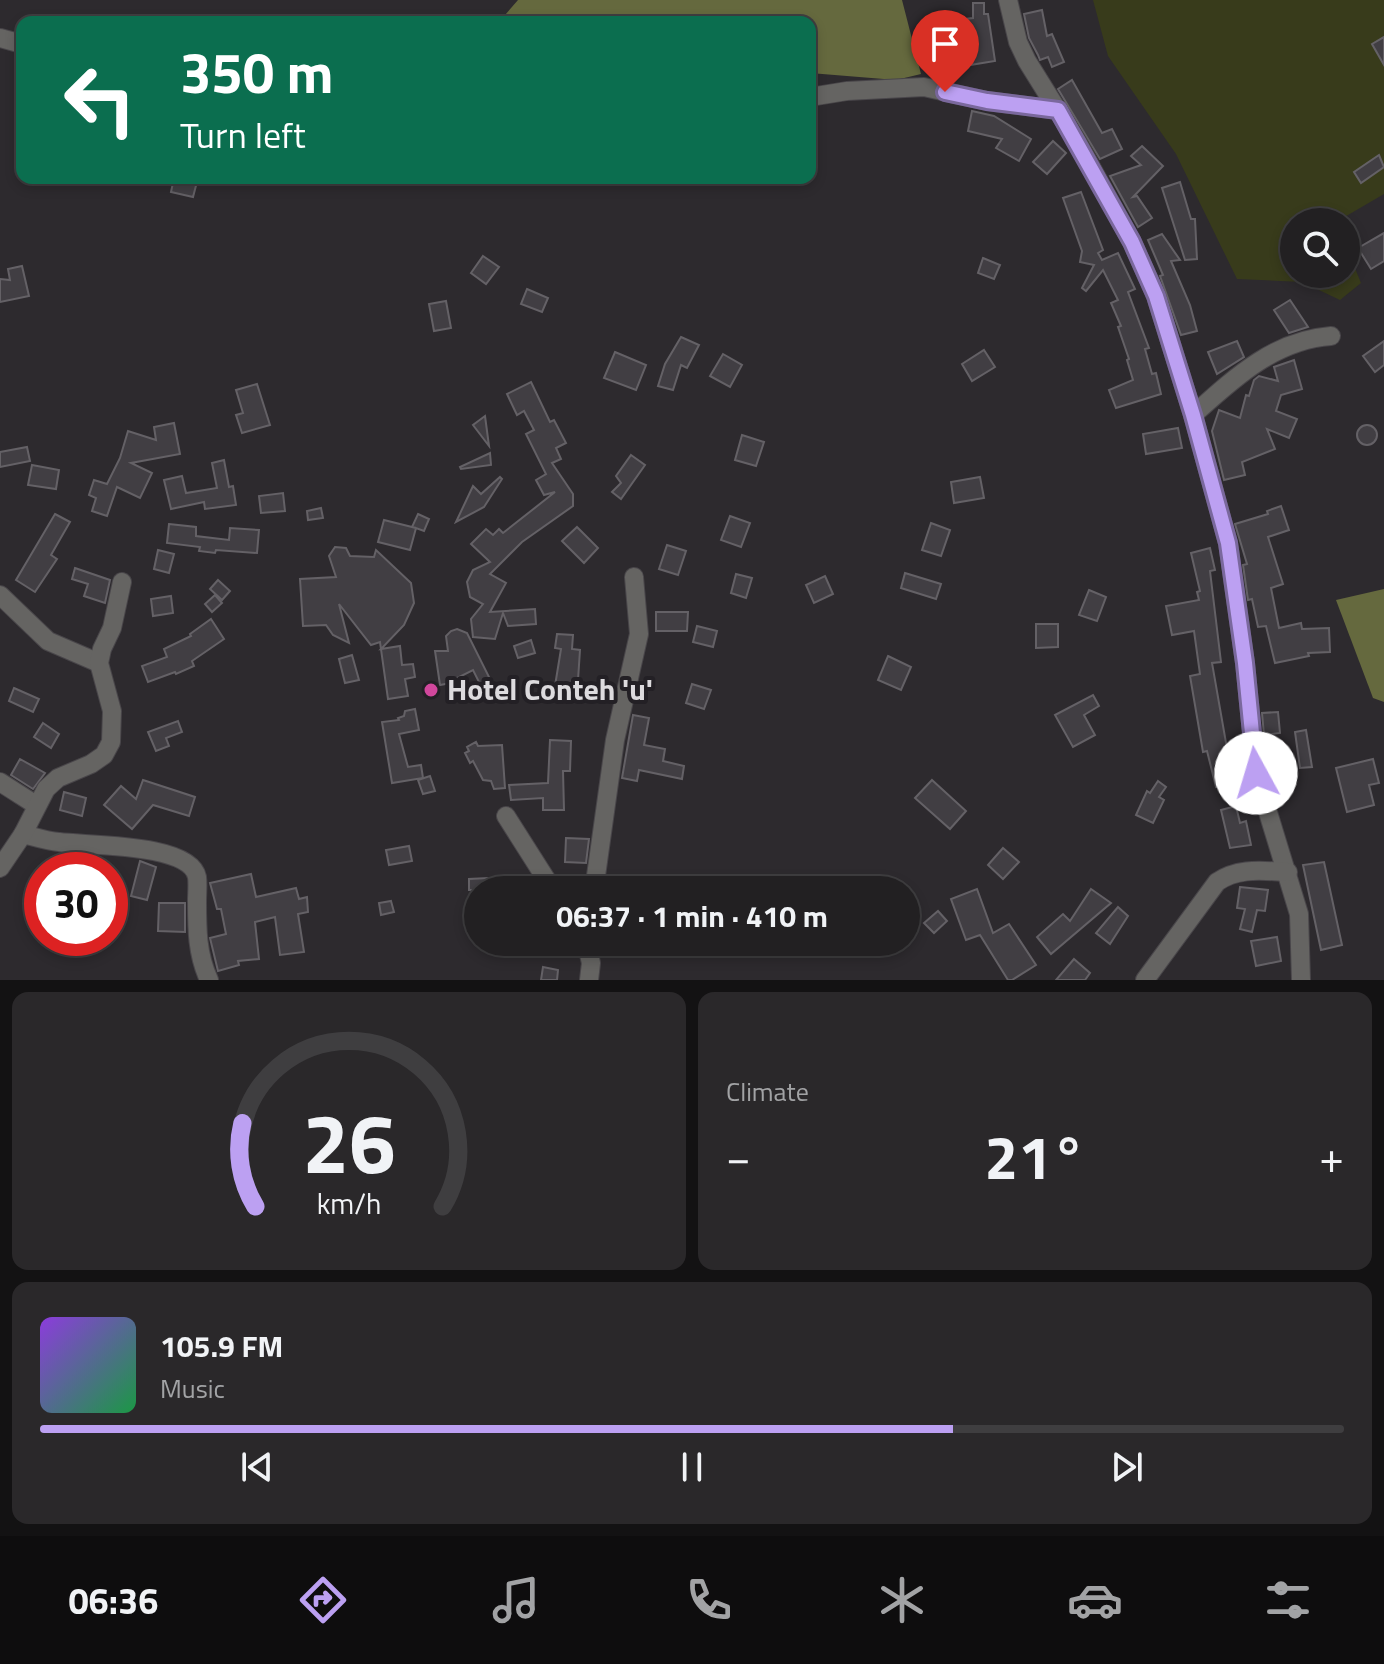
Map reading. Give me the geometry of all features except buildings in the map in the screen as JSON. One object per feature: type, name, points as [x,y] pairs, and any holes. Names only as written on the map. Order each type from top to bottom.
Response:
[{"type":"street","points":[[1008,0],[1018,42],[1132,242],[1156,296],[1193,415],[1228,543],[1256,773],[1299,914],[1301,980]]},
{"type":"street","points":[[816,96],[847,91],[924,87],[987,101],[1058,110]]},
{"type":"street","points":[[1193,415],[1229,383],[1281,347],[1331,336]]},
{"type":"street","points":[[596,876],[615,740],[639,634],[634,577]]},
{"type":"street","points":[[0,868],[23,834],[46,789],[58,778],[104,755],[111,742],[112,711],[99,663],[112,628],[122,582]]},
{"type":"street","points":[[0,595],[48,641],[99,663]]},
{"type":"street","points":[[0,782],[36,805]]},
{"type":"street","points":[[506,816],[544,876]]},
{"type":"street","points":[[23,834],[58,842],[161,853],[191,864],[197,875],[197,937],[202,964],[209,980]]},
{"type":"street","points":[[1145,980],[1217,882],[1229,874],[1246,871],[1288,872]]},
{"type":"street","points":[[589,980],[590,956]]},
{"type":"green space","points":[[518,0],[902,0],[921,74],[896,80],[816,73],[816,16],[504,16]]},
{"type":"green space","points":[[1093,0],[1384,0],[1384,194],[1360,208],[1280,208],[1280,281],[1237,279],[1176,154],[1108,56]]},
{"type":"green space","points":[[1315,288],[1355,288],[1340,300]]},
{"type":"green space","points":[[1384,589],[1384,702],[1373,698],[1336,600]]},
{"type":"place","name":"Hotel Conteh 'u'","points":[[431,690]]},
{"type":"route","points":[[945,92],[1058,110],[1132,242],[1156,296],[1228,543],[1256,773]]}]
